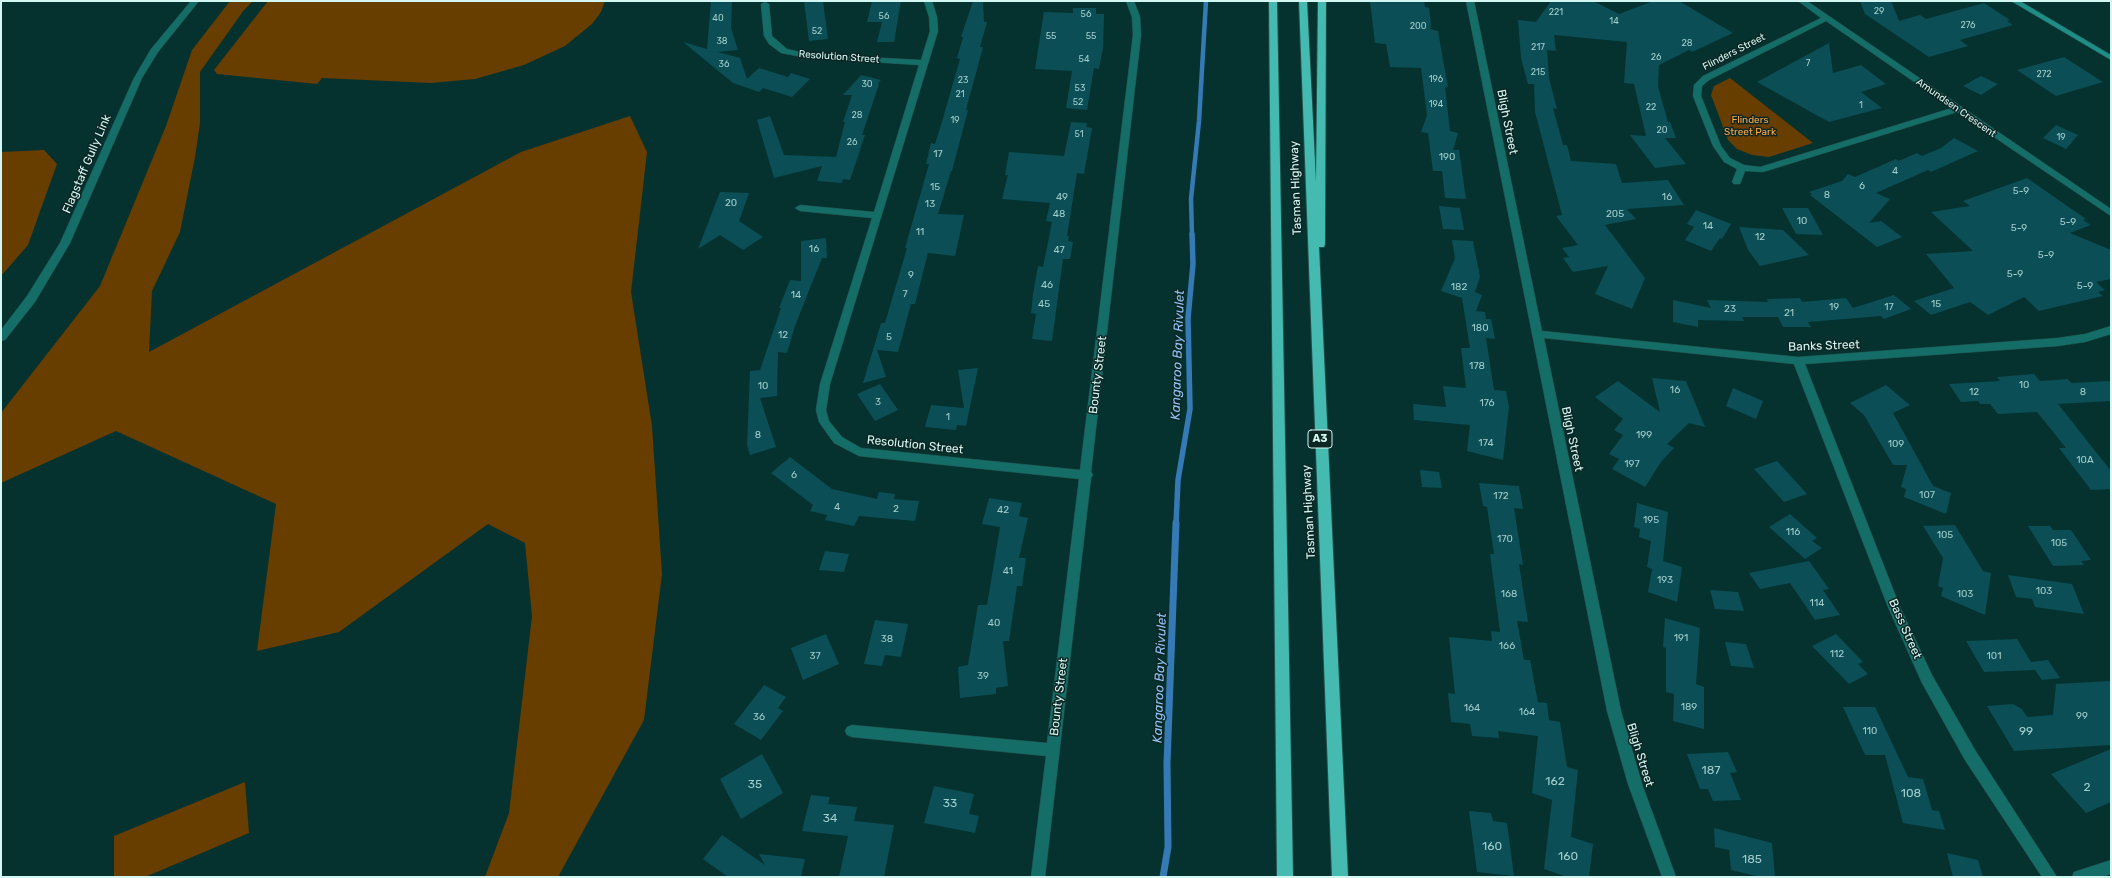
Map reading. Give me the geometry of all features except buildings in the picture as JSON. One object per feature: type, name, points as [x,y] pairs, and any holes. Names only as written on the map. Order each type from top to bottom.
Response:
[{"type":"highway","points":[[1266,1],[1274,54]]},
{"type":"highway","name":"Tasman Highway","points":[[1273,1],[1285,877]]},
{"type":"highway","name":"Tasman Highway","points":[[1303,1],[1320,434],[1340,877]]},
{"type":"highway","points":[[1318,365],[1322,1]]},
{"type":"main road","points":[[2015,1],[2111,58]]},
{"type":"street","name":"Flagstaff Gully Link","points":[[1,337],[31,299],[65,243],[80,214],[122,113],[154,51],[195,1]]},
{"type":"street","name":"Resolution Street","points":[[928,1],[935,24],[925,63],[877,215],[822,398],[821,410],[824,422],[838,440],[848,447],[872,454],[1087,475]]},
{"type":"street","name":"Bounty Street","points":[[1038,877],[1052,750],[1087,475],[1137,35],[1136,17],[1130,1]]},
{"type":"street","name":"Bligh Street","points":[[1470,1],[1614,711],[1635,784],[1669,877]]},
{"type":"street","name":"Amundsen Crescent","points":[[1802,1],[1957,109],[2111,213]]},
{"type":"street","name":"Resolution Street","points":[[765,4],[768,36],[772,42],[784,51],[808,56],[925,63]]},
{"type":"street","name":"Flinders Street","points":[[1827,18],[1706,78],[1698,85],[1697,96],[1716,146],[1727,160],[1742,168],[1760,170],[1957,109]]},
{"type":"street","points":[[1737,182],[1742,168]]},
{"type":"street","points":[[800,208],[877,215]]},
{"type":"street","name":"Banks Street","points":[[1537,334],[1798,361],[2058,342],[2085,338],[2111,330]]},
{"type":"street","name":"Bass Street","points":[[1798,361],[1894,607],[1927,679],[1970,755],[2050,877]]},
{"type":"street","name":"Bounty Street","points":[[852,731],[1052,750]]},
{"type":"street","points":[[2079,877],[2111,867]]},
{"type":"green space","points":[[230,1],[253,1],[244,10],[200,72],[200,123],[195,157],[180,232],[152,291],[149,352],[521,152],[630,116],[647,152],[631,292],[652,426],[662,574],[644,720],[558,877],[485,877],[509,813],[532,616],[525,543],[488,524],[339,632],[257,651],[276,504],[116,431],[1,483],[1,413],[100,286],[166,126],[192,50]]},
{"type":"green space","points":[[268,1],[605,1],[601,12],[592,24],[565,46],[524,65],[475,79],[431,83],[322,78],[317,84],[217,74],[214,70]]},
{"type":"green space","name":"Flinders Street Park","points":[[1730,78],[1813,143],[1769,157],[1752,155],[1737,149],[1728,140],[1711,95],[1714,86]]},
{"type":"green space","points":[[44,150],[57,164],[28,245],[1,276],[1,152]]},
{"type":"green space","points":[[245,782],[249,833],[145,877],[114,877],[114,836]]},
{"type":"waterway","name":"Kangaroo Bay Rivulet","points":[[1192,235],[1191,199],[1199,121],[1206,1]]},
{"type":"waterway","name":"Kangaroo Bay Rivulet","points":[[1176,524],[1178,480],[1190,409],[1188,318],[1193,264],[1192,234]]},
{"type":"waterway","name":"Kangaroo Bay Rivulet","points":[[1163,877],[1168,847],[1167,763],[1176,523]]}]
